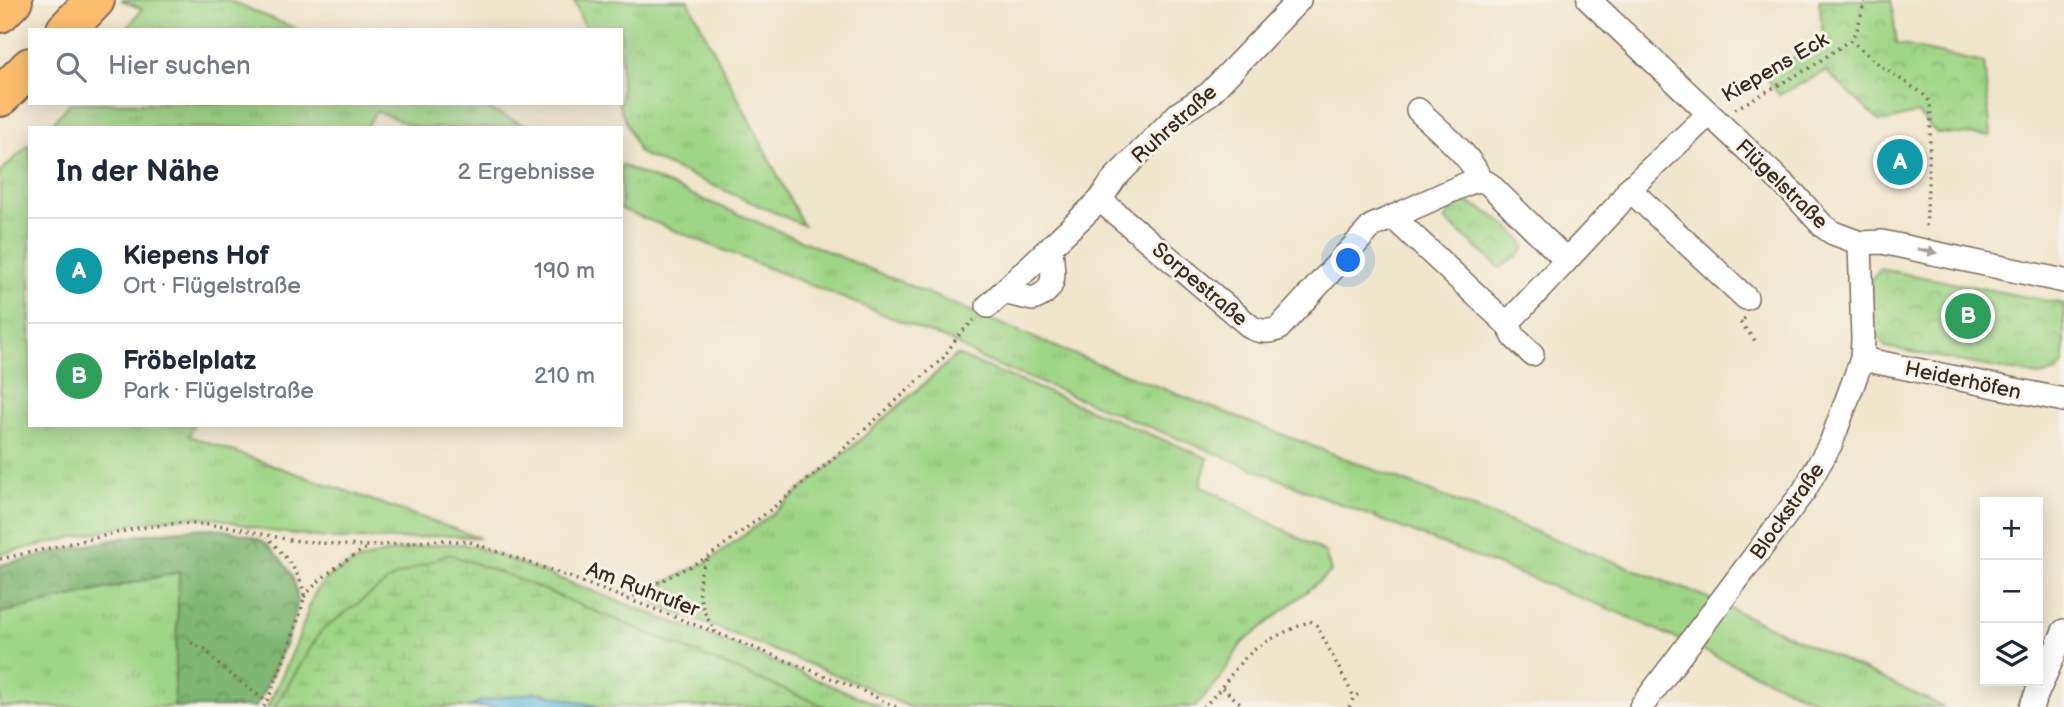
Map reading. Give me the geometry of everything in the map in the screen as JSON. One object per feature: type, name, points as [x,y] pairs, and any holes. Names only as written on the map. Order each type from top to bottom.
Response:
[{"type":"highway","points":[[0,13],[13,0]]},
{"type":"highway","points":[[0,97],[28,68]]},
{"type":"street","name":"Ruhrstraße","points":[[988,306],[1100,200],[1114,179],[1178,114],[1209,94],[1298,0]]},
{"type":"street","name":"Flügelstraße","points":[[1589,0],[1832,233],[1860,243],[1882,242],[2064,281]]},
{"type":"street","points":[[1418,110],[1469,160],[1478,172],[1479,180],[1489,184],[1566,260]]},
{"type":"street","points":[[1507,324],[1618,205],[1629,189],[1712,117]]},
{"type":"street","name":"Sorpestraße","points":[[1100,200],[1252,328],[1265,332],[1278,329],[1372,226],[1479,180]]},
{"type":"street","points":[[1629,189],[1746,298]]},
{"type":"street","points":[[1393,217],[1507,324],[1515,338],[1532,354]]},
{"type":"street","name":"Blockstraße","points":[[1640,707],[1813,478],[1841,422],[1861,359],[1863,339],[1860,243]]},
{"type":"street","name":"Heiderhöfen","points":[[1861,359],[2064,400]]},
{"type":"street","points":[[2031,707],[2064,631]]},
{"type":"path","name":"Kiepens Eck","points":[[1712,117],[1774,89],[1850,40],[1857,30],[1865,0]]},
{"type":"path","name":"Kiepens Eck","points":[[1850,40],[1881,66],[1922,93],[1930,102],[1925,251]]},
{"type":"path","points":[[1746,298],[1752,312],[1741,322],[1757,343]]},
{"type":"path","points":[[627,600],[708,557],[808,480],[943,358],[958,335],[988,306]]},
{"type":"path","name":"Am Ruhrufer","points":[[0,559],[139,528],[179,523],[227,526],[319,544],[370,546],[433,540],[478,544],[717,633],[863,691],[896,707]]},
{"type":"path","points":[[191,643],[205,649],[220,667],[265,705],[304,597],[298,578],[285,557],[265,535]]},
{"type":"path","name":"Am Ruhrufer","points":[[304,597],[318,580],[337,565],[370,546]]},
{"type":"path","points":[[708,557],[701,569],[699,593],[705,615],[717,633]]},
{"type":"path","points":[[1203,707],[1222,688],[1243,660],[1269,639],[1310,621],[1316,624],[1354,697]]},
{"type":"path","points":[[1222,688],[1245,707]]},
{"type":"path","points":[[1349,707],[1354,697],[1362,692]]},
{"type":"green space","points":[[121,0],[228,0],[294,28],[128,28],[142,9]]},
{"type":"green space","points":[[572,0],[688,0],[803,225],[639,153],[619,105],[623,105],[623,28],[585,28]]},
{"type":"green space","points":[[1819,0],[1891,0],[1897,44],[1984,63],[1991,136],[1937,133],[1917,113],[1879,121],[1826,71],[1779,95],[1764,74],[1824,42]]},
{"type":"green space","points":[[68,105],[479,105],[527,126],[413,126],[376,111],[367,126],[50,126]]},
{"type":"green space","points":[[28,146],[28,427],[193,427],[189,436],[480,538],[442,535],[407,539],[335,539],[269,531],[215,518],[180,517],[138,523],[0,554],[0,172]]},
{"type":"green space","points":[[623,166],[1073,354],[1703,596],[1944,707],[1829,707],[1617,612],[982,359],[950,341],[623,210]]},
{"type":"green space","points":[[1464,201],[1490,214],[1514,232],[1525,247],[1520,254],[1500,268],[1445,220],[1451,211]]},
{"type":"green space","points":[[1880,269],[2064,304],[2064,362],[2057,372],[2039,376],[1885,347],[1873,328],[1871,279]]},
{"type":"green space","points":[[957,355],[1208,458],[1200,485],[1325,552],[1331,572],[1241,644],[1220,679],[1195,707],[909,707],[864,686],[655,603],[653,591],[656,587],[709,561],[772,514]]},
{"type":"green space","points":[[214,528],[262,541],[284,563],[295,585],[297,597],[293,623],[256,707],[174,707],[179,572],[0,613],[0,565],[133,536]]},
{"type":"green space","points":[[443,544],[476,547],[713,637],[883,707],[826,707],[510,576],[321,631],[275,707],[267,707],[294,648],[312,599],[321,584],[332,574],[362,560],[395,551]]},
{"type":"green space","points":[[448,554],[510,576],[826,707],[600,707],[538,692],[481,701],[471,707],[275,707],[321,631],[392,578]]},
{"type":"green space","points":[[180,572],[174,707],[0,707],[0,613]]},
{"type":"water","points":[[538,692],[600,707],[471,707],[481,701]]},
{"type":"place","name":"Kiepens Hof","points":[[1900,162]]},
{"type":"place","name":"Fröbelplatz","points":[[1968,316]]}]
